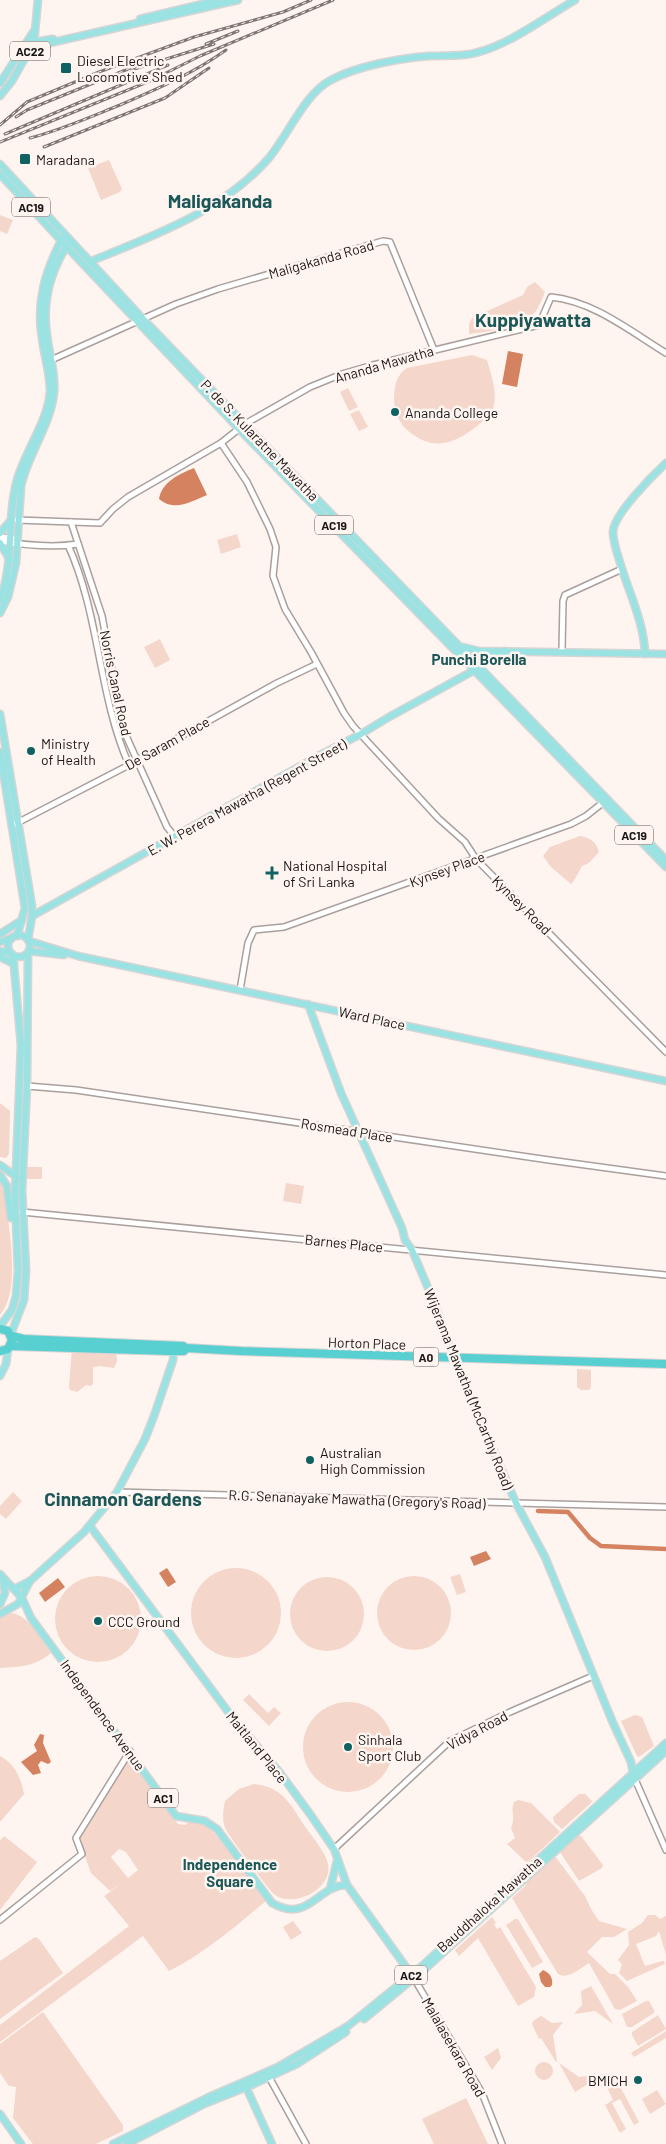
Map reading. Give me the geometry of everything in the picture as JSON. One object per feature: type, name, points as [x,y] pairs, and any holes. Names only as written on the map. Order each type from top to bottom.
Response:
[{"type":"highway","name":"A0","points":[[0,1328],[11,1335]]},
{"type":"highway","points":[[6,1348],[11,1335]]},
{"type":"highway","name":"Horton Place","points":[[11,1335],[24,1339],[171,1349]]},
{"type":"highway","name":"Horton Place","points":[[6,1348],[171,1349],[183,1346],[186,1348],[454,1359],[666,1364]]},
{"type":"main road","name":"AC22","points":[[0,96],[33,45],[38,0]]},
{"type":"main road","points":[[33,45],[219,0]]},
{"type":"main road","points":[[33,45],[238,0]]},
{"type":"main road","points":[[89,262],[158,233],[222,200],[268,159],[317,88],[331,80],[357,70],[428,56],[472,54],[493,48],[575,0]]},
{"type":"main road","name":"AC22","points":[[0,83],[34,31]]},
{"type":"main road","name":"P. de S. Kularatne Mawatha","points":[[0,164],[65,241],[89,262],[239,429],[470,660],[605,801]]},
{"type":"main road","name":"P. de S. Kularatne Mawatha","points":[[0,174],[141,321],[245,424],[462,646],[470,660]]},
{"type":"main road","points":[[0,535],[15,519],[24,472],[47,418],[54,392],[52,360],[45,314],[51,276],[65,241]]},
{"type":"main road","points":[[0,613],[14,577],[14,540],[18,479],[42,420],[50,391],[41,337],[40,307],[47,271],[65,241]]},
{"type":"main road","points":[[645,654],[643,631],[622,569],[613,532],[616,522],[629,504],[666,463]]},
{"type":"main road","points":[[0,600],[7,582],[14,540]]},
{"type":"main road","points":[[0,542],[10,561]]},
{"type":"main road","points":[[462,646],[478,650],[562,650],[666,654]]},
{"type":"main road","points":[[461,677],[478,650]]},
{"type":"main road","name":"E. W. Perera Mawatha (Regent Street)","points":[[32,916],[361,734],[477,668],[489,657],[504,651]]},
{"type":"main road","points":[[0,714],[25,902],[23,919],[9,944],[13,954],[21,1045],[15,1180],[18,1272],[16,1296],[12,1310],[0,1328]]},
{"type":"main road","points":[[0,752],[32,916],[28,941],[27,1086],[22,1183],[26,1271],[24,1300],[11,1335]]},
{"type":"main road","name":"AC19","points":[[605,801],[666,860]]},
{"type":"main road","name":"AC19","points":[[605,801],[666,867]]},
{"type":"main road","points":[[0,934],[23,919]]},
{"type":"main road","points":[[0,942],[23,936],[28,941]]},
{"type":"main road","name":"Ward Place","points":[[28,941],[78,956],[666,1081]]},
{"type":"main road","points":[[0,951],[19,957],[28,952]]},
{"type":"main road","name":"Ward Place","points":[[28,952],[78,956]]},
{"type":"main road","points":[[0,957],[14,964]]},
{"type":"main road","name":"Wijerama Mawatha (McCarthy Road)","points":[[308,1004],[332,1070],[402,1228],[405,1240],[412,1250],[436,1306],[454,1359],[516,1503],[545,1557],[593,1676],[631,1762],[634,1776]]},
{"type":"main road","points":[[0,1165],[16,1162]]},
{"type":"main road","points":[[0,1165],[15,1180]]},
{"type":"main road","points":[[0,1174],[22,1183]]},
{"type":"main road","points":[[0,1174],[7,1186],[12,1224],[16,1234]]},
{"type":"main road","points":[[0,1376],[6,1364],[6,1348]]},
{"type":"main road","points":[[14,1589],[30,1581],[90,1526],[117,1492],[145,1438],[165,1382],[171,1349]]},
{"type":"main road","name":"Maitland Place","points":[[90,1526],[232,1717],[280,1773],[334,1849],[347,1885],[413,1976]]},
{"type":"main road","points":[[0,1604],[5,1593],[1,1576]]},
{"type":"main road","name":"Independence Avenue","points":[[1,1576],[22,1598],[31,1618],[176,1816],[205,1821],[216,1829],[272,1903],[281,1908],[297,1909],[318,1899],[330,1889]]},
{"type":"main road","points":[[0,1614],[18,1604],[30,1581]]},
{"type":"main road","name":"Bauddhaloka Mawatha","points":[[244,2085],[269,2077],[297,2064],[335,2040],[379,2008],[634,1776],[666,1743]]},
{"type":"main road","name":"Bauddhaloka Mawatha","points":[[634,1776],[666,1751]]},
{"type":"main road","points":[[330,1889],[337,1868],[337,1858]]},
{"type":"main road","points":[[330,1889],[339,1885],[347,1885]]},
{"type":"main road","name":"Bauddhaloka Mawatha","points":[[127,2144],[302,2054],[345,2028],[413,1976]]},
{"type":"main road","points":[[244,2085],[272,2144]]},
{"type":"main road","points":[[0,2114],[21,2144]]},
{"type":"main road","name":"Bauddhaloka Mawatha","points":[[113,2144],[136,2139]]},
{"type":"street","name":"Maligakanda Road","points":[[141,321],[176,304],[218,289],[388,241],[434,350]]},
{"type":"street","name":"Ananda Mawatha","points":[[71,522],[100,523],[112,509],[128,497],[221,443],[245,424],[310,387],[342,374],[539,325],[551,296],[583,304],[610,318],[666,353]]},
{"type":"street","points":[[52,360],[141,321]]},
{"type":"street","name":"Kynsey Road","points":[[221,443],[247,482],[270,529],[276,547],[273,576],[285,609],[352,726],[438,818],[465,842],[476,859],[666,1052]]},
{"type":"street","points":[[15,519],[71,522]]},
{"type":"street","name":"Norris Canal Road","points":[[71,522],[102,616],[123,729],[167,827],[175,837]]},
{"type":"street","points":[[0,535],[14,540],[68,546],[78,544]]},
{"type":"street","points":[[0,542],[14,540]]},
{"type":"street","name":"Norris Canal Road","points":[[68,546],[87,599],[106,694],[116,733],[129,765]]},
{"type":"street","points":[[562,650],[563,601],[565,595],[622,569]]},
{"type":"street","name":"De Saram Place","points":[[15,824],[317,664]]},
{"type":"street","name":"Kynsey Place","points":[[240,990],[248,943],[254,930],[284,928],[445,868],[476,859],[572,824],[605,801]]},
{"type":"street","name":"Rosmead Place","points":[[27,1086],[76,1090],[666,1176]]},
{"type":"street","name":"Barnes Place","points":[[22,1212],[666,1275]]},
{"type":"street","name":"R.G. Senanayake Mawatha (Gregory's Road)","points":[[117,1492],[666,1507]]},
{"type":"street","name":"Vidya Road","points":[[334,1849],[450,1741],[593,1676]]},
{"type":"street","points":[[0,1920],[82,1854],[76,1838],[130,1751]]},
{"type":"street","points":[[634,1776],[666,1850]]},
{"type":"street","name":"Malalasekara Road","points":[[413,1976],[482,2093],[502,2144]]},
{"type":"street","points":[[269,2077],[306,2144]]},
{"type":"shaded area","points":[[109,160],[122,189],[120,192],[101,200],[88,168]]},
{"type":"shaded area","points":[[0,215],[13,220],[7,234],[0,231]]},
{"type":"shaded area","points":[[535,282],[545,292],[531,317],[508,327],[469,334],[469,324],[472,318],[523,295],[527,287]]},
{"type":"shaded area","points":[[508,351],[523,354],[517,387],[502,384]]},
{"type":"shaded area","points":[[472,355],[487,360],[492,377],[495,399],[492,411],[487,417],[468,433],[442,443],[424,441],[406,429],[399,419],[394,402],[394,393],[400,374],[407,368]]},
{"type":"shaded area","points":[[348,388],[358,407],[349,411],[340,392]]},
{"type":"shaded area","points":[[359,410],[368,427],[359,431],[350,414]]},
{"type":"shaded area","points":[[194,468],[207,495],[189,503],[177,505],[165,503],[159,499],[167,483]]},
{"type":"shaded area","points":[[237,534],[241,547],[221,554],[217,540]]},
{"type":"shaded area","points":[[160,639],[170,660],[155,668],[144,647]]},
{"type":"shaded area","points":[[580,836],[592,841],[599,852],[589,863],[582,866],[571,884],[551,867],[543,856],[550,847]]},
{"type":"shaded area","points":[[0,1103],[10,1111],[9,1154],[6,1158],[0,1157]]},
{"type":"shaded area","points":[[27,1167],[42,1167],[42,1179],[26,1179]]},
{"type":"shaded area","points":[[0,1181],[4,1188],[12,1254],[12,1271],[11,1288],[7,1303],[0,1315]]},
{"type":"shaded area","points":[[286,1183],[304,1186],[301,1204],[283,1201]]},
{"type":"shaded area","points":[[72,1348],[116,1350],[117,1361],[114,1368],[93,1367],[93,1384],[91,1386],[86,1385],[77,1392],[70,1390]]},
{"type":"shaded area","points":[[577,1369],[591,1370],[591,1387],[589,1390],[581,1390],[577,1387]]},
{"type":"shaded area","points":[[13,1492],[22,1501],[6,1519],[0,1514],[0,1506]]},
{"type":"shaded area","points":[[486,1551],[491,1559],[474,1566],[470,1557]]},
{"type":"shaded area","points":[[167,1568],[176,1582],[168,1587],[159,1573]]},
{"type":"shaded area","points":[[227,1568],[245,1568],[261,1575],[274,1588],[281,1604],[281,1622],[274,1638],[261,1651],[245,1658],[227,1658],[211,1651],[198,1638],[191,1622],[191,1604],[198,1588],[211,1575]]},
{"type":"shaded area","points":[[460,1574],[466,1592],[457,1595],[450,1577]]},
{"type":"shaded area","name":"CCC Ground","points":[[98,1576],[114,1579],[122,1583],[134,1595],[138,1603],[141,1619],[138,1635],[134,1643],[122,1655],[114,1659],[98,1662],[82,1659],[74,1655],[62,1643],[58,1635],[55,1619],[58,1603],[62,1595],[74,1583],[82,1579]]},
{"type":"shaded area","points":[[414,1576],[428,1579],[440,1587],[448,1599],[451,1613],[448,1627],[440,1639],[428,1647],[414,1650],[400,1647],[388,1639],[380,1627],[377,1613],[380,1599],[388,1587],[400,1579]]},
{"type":"shaded area","points":[[327,1577],[341,1580],[353,1588],[361,1600],[364,1614],[361,1628],[353,1640],[341,1648],[327,1651],[313,1648],[301,1640],[293,1628],[290,1614],[293,1600],[301,1588],[313,1580]]},
{"type":"shaded area","points":[[58,1578],[65,1587],[45,1602],[39,1593]]},
{"type":"shaded area","points":[[6,1613],[14,1613],[27,1621],[51,1653],[34,1663],[0,1668],[0,1617]]},
{"type":"shaded area","points":[[249,1694],[268,1713],[274,1707],[281,1713],[269,1726],[243,1700]]},
{"type":"shaded area","name":"Sinhala Sport Club","points":[[348,1702],[365,1706],[380,1715],[389,1730],[393,1747],[389,1764],[380,1779],[365,1788],[348,1792],[331,1788],[316,1779],[307,1764],[303,1747],[307,1730],[316,1715],[331,1706]]},
{"type":"shaded area","points":[[635,1715],[642,1717],[654,1746],[639,1757],[621,1721]]},
{"type":"shaded area","points":[[40,1734],[44,1735],[43,1743],[51,1762],[48,1764],[41,1761],[38,1765],[41,1773],[33,1775],[21,1762],[37,1751],[34,1745]]},
{"type":"shaded area","points":[[128,1755],[178,1824],[185,1825],[190,1821],[206,1823],[267,1900],[208,1947],[169,1971],[143,1936],[0,2042],[0,2025],[129,1926],[104,1896],[124,1882],[110,1891],[91,1873],[76,1831]],"holes":[[[119,1849],[126,1852],[138,1870],[128,1878],[111,1857]]]},
{"type":"shaded area","points":[[0,1756],[13,1767],[21,1782],[24,1794],[0,1822]]},
{"type":"shaded area","points":[[254,1784],[272,1789],[284,1797],[325,1855],[328,1873],[318,1888],[310,1894],[292,1899],[275,1895],[248,1862],[225,1828],[223,1814],[225,1801],[239,1789]]},
{"type":"shaded area","points":[[579,1794],[585,1794],[592,1801],[562,1829],[554,1822],[553,1817]]},
{"type":"shaded area","points":[[518,1800],[531,1803],[560,1832],[527,1863],[507,1844],[515,1838],[511,1828],[514,1802]]},
{"type":"shaded area","points":[[577,1835],[581,1836],[603,1865],[602,1868],[579,1881],[560,1852]]},
{"type":"shaded area","points":[[4,1836],[37,1862],[0,1910],[0,1841]]},
{"type":"shaded area","points":[[554,1855],[585,1896],[599,1921],[627,1929],[614,1937],[602,1937],[587,1952],[610,1974],[615,1974],[628,1987],[637,2001],[620,2010],[615,2009],[589,1963],[566,1976],[558,1974],[512,1898],[526,1885],[525,1880]]},
{"type":"shaded area","points":[[648,1915],[655,1915],[660,1919],[666,1916],[666,1955],[659,1931],[656,1936],[636,1944],[645,1966],[662,1961],[665,1964],[627,1981],[619,1973],[622,1964],[618,1960],[629,1945],[628,1932],[642,1923]]},
{"type":"shaded area","points":[[492,1917],[497,1929],[500,1927],[536,1987],[534,1997],[518,2006],[478,1938],[459,1956],[455,1950]]},
{"type":"shaded area","points":[[518,1919],[543,1962],[532,1968],[506,1925]]},
{"type":"shaded area","points":[[293,1921],[302,1933],[291,1940],[283,1927]]},
{"type":"shaded area","points":[[35,1937],[39,1939],[63,1973],[0,2019],[0,1961]]},
{"type":"shaded area","points":[[543,1970],[549,1974],[552,1980],[550,1987],[545,1987],[541,1982],[539,1974]]},
{"type":"shaded area","points":[[591,1986],[613,2024],[595,2011],[574,2014],[582,2005],[581,1991]]},
{"type":"shaded area","points":[[649,2001],[654,2013],[632,2027],[627,2027],[622,2014]]},
{"type":"shaded area","points":[[43,2012],[123,2125],[123,2131],[96,2144],[33,2144],[13,2118],[16,2087],[9,2086],[0,2073],[0,2044]]},
{"type":"shaded area","points":[[658,2015],[666,2029],[638,2046],[632,2032]]},
{"type":"shaded area","points":[[541,2016],[552,2023],[563,2022],[553,2035],[556,2062],[541,2038],[539,2039],[532,2024],[533,2021]]},
{"type":"shaded area","points":[[666,2031],[666,2038],[634,2057],[631,2053]]},
{"type":"shaded area","points":[[498,2048],[501,2058],[492,2070],[484,2057]]},
{"type":"shaded area","points":[[544,2062],[550,2065],[553,2071],[550,2077],[544,2080],[538,2077],[535,2071],[538,2065]]},
{"type":"shaded area","points":[[559,2063],[579,2077],[604,2074],[575,2092]]},
{"type":"shaded area","points":[[614,2075],[639,2122],[634,2125],[620,2099],[612,2103],[626,2129],[620,2133],[605,2105],[613,2100],[606,2085],[599,2089],[596,2085]]},
{"type":"shaded area","points":[[657,2090],[666,2104],[650,2114],[642,2099]]},
{"type":"shaded area","points":[[466,2098],[488,2144],[434,2144],[422,2119]]},
{"type":"waterway","points":[[538,1511],[568,1512],[590,1538],[601,1546],[666,1549]]},
{"type":"railway","points":[[0,125],[27,102],[99,72],[194,37],[283,12],[311,0]]},
{"type":"railway","points":[[0,142],[150,81],[200,56],[333,0]]},
{"type":"railway","points":[[206,44],[238,31]]},
{"type":"railway","points":[[128,71],[214,44]]},
{"type":"railway","points":[[30,138],[75,123],[148,93],[188,73],[226,50]]},
{"type":"railway","points":[[5,134],[168,65]]},
{"type":"railway","points":[[16,117],[27,110],[133,67]]},
{"type":"railway","points":[[44,147],[165,98],[209,68]]},
{"type":"place","name":"Diesel Electric Locomotive Shed","points":[[66,68]]},
{"type":"place","name":"Maradana","points":[[25,159]]},
{"type":"place","name":"Ananda College","points":[[395,412]]},
{"type":"place","name":"Ministry of Health","points":[[31,751]]},
{"type":"place","name":"National Hospital of Sri Lanka","points":[[272,873]]},
{"type":"place","name":"Australian High Commission","points":[[310,1460]]},
{"type":"place","name":"CCC Ground","points":[[98,1621]]},
{"type":"place","name":"Sinhala Sport Club","points":[[348,1747]]},
{"type":"place","name":"BMICH","points":[[638,2080]]},
{"type":"district","name":"Maligakanda","points":[[220,200]]},
{"type":"district","name":"Kuppiyawatta","points":[[533,319]]},
{"type":"district","name":"Punchi Borella","points":[[479,659]]},
{"type":"district","name":"Cinnamon Gardens","points":[[123,1498]]},
{"type":"district","name":"Independence Square","points":[[230,1872]]}]
